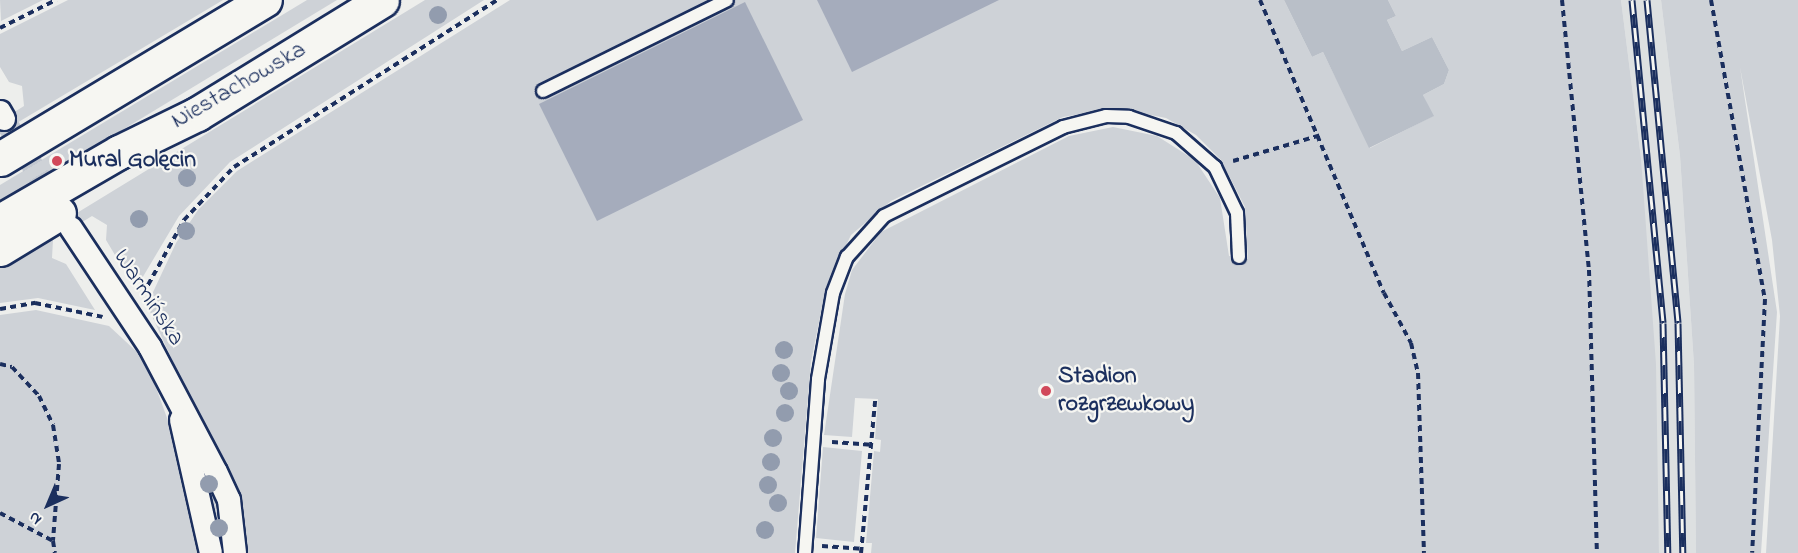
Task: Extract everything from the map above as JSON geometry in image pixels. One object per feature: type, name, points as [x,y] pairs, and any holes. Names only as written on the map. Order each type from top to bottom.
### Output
[{"type":"main road","points":[[0,159],[265,0]]},
{"type":"main road","name":"Niestachowska","points":[[0,221],[119,152],[197,114],[382,0]]},
{"type":"main road","points":[[0,249],[131,170],[197,114]]},
{"type":"street","name":"Warmińska","points":[[71,228],[178,398],[229,500],[235,553]]},
{"type":"street","name":"Warmińska","points":[[178,398],[211,553]]},
{"type":"lane","points":[[543,91],[727,0]]},
{"type":"lane","points":[[806,549],[820,358],[836,285],[858,240],[884,216],[1063,127],[1106,116],[1153,122],[1176,133],[1215,166],[1237,213],[1239,257]]},
{"type":"path","points":[[0,28],[56,0]]},
{"type":"path","points":[[141,296],[184,220],[226,173],[498,0]]},
{"type":"path","points":[[1260,0],[1282,59],[1321,135],[1384,294],[1411,343],[1418,373],[1424,553]]},
{"type":"path","points":[[1562,0],[1589,270],[1597,553]]},
{"type":"path","points":[[1711,0],[1766,299],[1752,553]]},
{"type":"path","points":[[1215,166],[1321,135]]},
{"type":"path","points":[[0,309],[35,303],[101,318]]},
{"type":"path","points":[[0,364],[12,367],[39,396],[53,425],[59,464],[53,541],[55,553]]},
{"type":"path","points":[[806,549],[861,551],[875,401]]},
{"type":"path","points":[[814,440],[871,445]]},
{"type":"path","points":[[0,513],[53,541]]},
{"type":"shaded area","points":[[0,0],[43,0],[1,21]]},
{"type":"shaded area","points":[[68,0],[223,0],[0,133],[0,121],[24,106],[22,86],[9,82],[0,67],[0,34]]},
{"type":"shaded area","points":[[307,0],[337,0],[0,204],[0,185]]},
{"type":"shaded area","points":[[425,0],[484,0],[230,162],[179,216],[141,280],[133,285],[106,240],[107,225],[92,216],[53,240],[52,258],[66,264],[95,310],[38,298],[0,303],[0,260]]},
{"type":"shaded area","points":[[510,0],[1284,0],[1312,57],[1323,52],[1370,148],[1433,116],[1423,95],[1444,84],[1449,70],[1432,37],[1402,51],[1387,20],[1396,16],[1388,0],[1621,0],[1641,158],[1656,364],[1659,553],[871,553],[872,543],[866,543],[874,451],[880,452],[881,440],[875,439],[878,399],[855,398],[852,437],[824,435],[845,294],[852,270],[881,232],[1069,136],[1113,127],[1157,136],[1195,160],[1220,198],[1229,256],[1248,259],[1245,207],[1221,160],[1196,135],[1166,118],[1114,108],[1063,117],[891,201],[851,235],[826,287],[811,362],[795,553],[243,553],[233,493],[147,305],[176,243],[198,210],[237,171]]},
{"type":"shaded area","points":[[1621,0],[1661,0],[1680,156],[1694,365],[1696,553],[1659,553],[1641,158]]},
{"type":"shaded area","points":[[1661,0],[1798,0],[1798,553],[1766,553],[1780,316],[1772,240],[1740,67],[1777,312],[1761,553],[1696,553],[1694,365],[1680,156]]},
{"type":"shaded area","points":[[36,310],[109,326],[137,352],[150,371],[183,462],[201,553],[0,553],[0,315]]},
{"type":"shaded area","points":[[823,447],[862,451],[854,542],[816,538]]},
{"type":"shaded area","points":[[207,468],[217,488],[228,553],[218,553],[200,478]]},
{"type":"water","points":[[817,0],[999,0],[852,72]]},
{"type":"water","points":[[745,2],[803,120],[597,221],[539,104]]},
{"type":"building","points":[[1284,0],[1388,0],[1396,16],[1387,20],[1402,51],[1432,37],[1449,70],[1444,84],[1423,95],[1434,116],[1369,148],[1323,52],[1312,57]]},
{"type":"tunnel","points":[[4,119],[56,204]]},
{"type":"railway","points":[[1632,0],[1663,323],[1668,553]]},
{"type":"railway","points":[[1647,0],[1678,323],[1683,553]]},
{"type":"place","name":"Mural Golęcin","points":[[57,161]]},
{"type":"place","name":"Stadion rozgrzewkowy","points":[[1046,391]]}]
